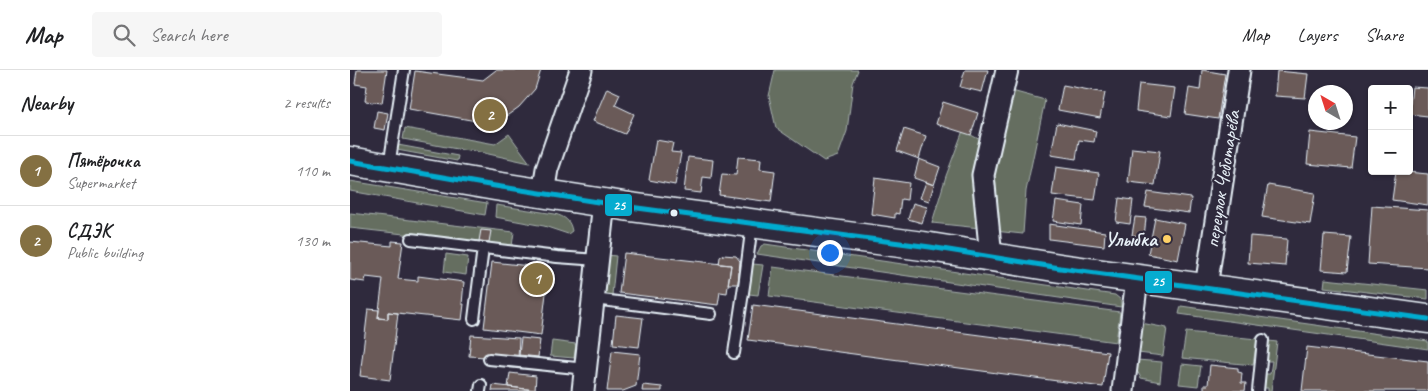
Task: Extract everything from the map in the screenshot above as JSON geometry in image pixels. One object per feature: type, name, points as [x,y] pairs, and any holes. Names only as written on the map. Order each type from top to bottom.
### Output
[{"type":"main road","points":[[350,161],[630,207],[752,222],[1137,279],[1428,319]]},
{"type":"street","points":[[543,193],[547,169],[581,70]]},
{"type":"street","points":[[991,257],[983,175],[1007,70]]},
{"type":"street","name":"переулок Чеботарёва","points":[[1206,287],[1239,70]]},
{"type":"street","points":[[583,391],[604,202]]},
{"type":"street","points":[[1123,391],[1137,279]]},
{"type":"lane","points":[[389,167],[404,70]]},
{"type":"lane","points":[[734,353],[746,279],[752,222]]},
{"type":"lane","points":[[411,239],[557,257],[598,260]]},
{"type":"lane","points":[[474,319],[483,248]]},
{"type":"lane","points":[[594,299],[710,314]]},
{"type":"lane","points":[[1258,391],[1263,340]]},
{"type":"lane","points":[[489,359],[586,369]]},
{"type":"green space","points":[[775,70],[858,70],[853,83],[847,131],[838,156],[824,161],[776,128],[769,96]]},
{"type":"green space","points":[[1012,91],[1045,100],[1026,191],[1023,234],[994,231],[990,174]]},
{"type":"green space","points":[[405,128],[495,144],[509,134],[530,163],[470,150],[403,139]]},
{"type":"green space","points":[[964,128],[971,135],[984,142],[980,228],[932,223],[946,176]]},
{"type":"green space","points":[[398,145],[458,156],[457,161],[397,150]]},
{"type":"green space","points":[[350,181],[487,203],[485,215],[350,191]]},
{"type":"green space","points":[[496,205],[559,215],[568,222],[572,231],[568,234],[544,226],[495,217]]},
{"type":"green space","points":[[350,213],[514,232],[512,246],[350,228]]},
{"type":"green space","points":[[765,244],[1115,295],[1121,300],[1121,307],[757,254],[761,246]]},
{"type":"green space","points":[[446,254],[468,257],[466,275],[444,272]]},
{"type":"green space","points":[[607,255],[616,256],[612,295],[602,294]]},
{"type":"green space","points":[[753,264],[763,265],[758,295],[749,294]]},
{"type":"green space","points":[[773,267],[1120,312],[1116,342],[769,296]]},
{"type":"green space","points":[[1325,279],[1428,290],[1428,299],[1324,287]]},
{"type":"green space","points":[[1181,306],[1428,341],[1428,349],[1179,314]]},
{"type":"green space","points":[[1141,323],[1167,328],[1163,356],[1138,353]]},
{"type":"green space","points":[[1186,332],[1257,339],[1253,365],[1182,358]]},
{"type":"green space","points":[[552,341],[576,344],[574,358],[550,356]]},
{"type":"green space","points":[[1269,341],[1277,342],[1271,391],[1268,391],[1268,388],[1263,388],[1265,374],[1270,374],[1272,361],[1266,361]]},
{"type":"green space","points":[[1137,360],[1162,362],[1160,382],[1141,378],[1136,369]]},
{"type":"green space","points":[[1182,364],[1201,366],[1198,386],[1179,384]]},
{"type":"building","points":[[357,70],[387,70],[382,103],[365,101],[367,86],[355,84]]},
{"type":"building","points":[[496,70],[541,70],[535,89],[519,107],[508,115],[482,122],[409,109],[415,71],[483,80]]},
{"type":"building","points":[[965,70],[988,70],[982,92],[960,87]]},
{"type":"building","points":[[1202,70],[1225,74],[1218,119],[1185,114],[1189,88],[1200,90]]},
{"type":"building","points":[[1277,71],[1308,74],[1305,98],[1275,96]]},
{"type":"building","points":[[1139,84],[1175,88],[1171,116],[1136,111]]},
{"type":"building","points":[[1063,85],[1105,93],[1100,118],[1058,110]]},
{"type":"building","points":[[1413,87],[1428,88],[1428,116],[1413,114]]},
{"type":"building","points":[[607,88],[620,94],[615,105],[634,114],[625,134],[593,121]]},
{"type":"building","points":[[943,102],[978,113],[971,135],[936,124]]},
{"type":"building","points":[[377,111],[388,113],[385,130],[374,128]]},
{"type":"building","points":[[1057,123],[1096,131],[1094,142],[1079,140],[1076,159],[1051,155]]},
{"type":"building","points":[[904,129],[926,136],[919,159],[897,151]]},
{"type":"building","points":[[1310,132],[1355,137],[1351,168],[1307,164]]},
{"type":"building","points":[[656,140],[673,143],[671,152],[681,153],[675,185],[649,180]]},
{"type":"building","points":[[1132,148],[1160,151],[1155,185],[1128,182]]},
{"type":"building","points":[[688,157],[713,160],[711,178],[703,177],[701,193],[684,191]]},
{"type":"building","points":[[738,157],[761,159],[760,169],[775,171],[771,202],[719,195],[722,174],[736,175]]},
{"type":"building","points":[[919,159],[940,167],[934,185],[914,178]]},
{"type":"building","points":[[1056,167],[1099,173],[1095,200],[1052,195]]},
{"type":"building","points":[[1413,173],[1428,174],[1428,205],[1392,200],[1395,175],[1413,175]]},
{"type":"building","points":[[875,178],[909,183],[907,200],[901,199],[899,214],[895,213],[895,218],[871,214]]},
{"type":"building","points":[[926,182],[934,185],[929,201],[920,198]]},
{"type":"building","points":[[1268,185],[1315,193],[1310,224],[1262,217]]},
{"type":"building","points":[[1148,192],[1191,198],[1189,213],[1145,207]]},
{"type":"building","points":[[1119,198],[1133,200],[1130,224],[1116,222]]},
{"type":"building","points":[[1056,201],[1083,205],[1081,225],[1053,221]]},
{"type":"building","points":[[913,203],[927,207],[922,223],[908,219]]},
{"type":"building","points":[[1372,206],[1428,210],[1428,268],[1368,264]]},
{"type":"building","points":[[1135,217],[1146,218],[1144,237],[1132,235]]},
{"type":"building","name":"Улыбка","points":[[1155,218],[1185,224],[1178,260],[1148,254]]},
{"type":"building","points":[[1049,224],[1105,232],[1104,246],[1049,239]]},
{"type":"building","points":[[481,230],[491,231],[489,242],[479,241]]},
{"type":"building","points":[[1324,235],[1351,237],[1347,272],[1321,270]]},
{"type":"building","points":[[1250,236],[1287,239],[1285,266],[1248,263]]},
{"type":"building","points":[[392,241],[403,242],[398,279],[418,281],[418,276],[464,282],[462,320],[388,312],[388,319],[378,318],[383,279],[366,277],[365,282],[350,280],[350,242],[392,246]]},
{"type":"building","points":[[624,253],[731,265],[727,293],[720,292],[718,305],[619,293]]},
{"type":"building","points":[[723,255],[736,256],[740,261],[738,284],[728,284],[731,265],[719,264],[720,257]]},
{"type":"building","points":[[492,262],[549,268],[541,335],[484,328]]},
{"type":"building","points":[[753,305],[1108,352],[1103,387],[748,340]]},
{"type":"building","points":[[368,309],[379,310],[378,318],[388,319],[388,312],[398,313],[390,380],[360,376]]},
{"type":"building","points":[[616,315],[643,318],[639,347],[613,344]]},
{"type":"building","points":[[471,335],[519,338],[518,359],[469,356]]},
{"type":"building","points":[[521,338],[540,340],[538,357],[519,355]]},
{"type":"building","points":[[1307,347],[1428,361],[1428,391],[1302,391]]},
{"type":"building","points":[[612,351],[640,354],[636,386],[623,391],[607,391]]},
{"type":"building","points":[[1210,365],[1238,368],[1238,372],[1242,373],[1241,383],[1246,383],[1245,391],[1204,391],[1204,385],[1208,385]]},
{"type":"building","points":[[510,373],[536,376],[535,390],[508,387]]},
{"type":"building","points":[[493,385],[535,390],[535,391],[492,391]]},
{"type":"building","points":[[643,385],[662,387],[662,391],[642,391]]},
{"type":"transit line","name":"25","points":[[350,161],[630,207],[930,247],[1060,268],[1428,319]]},
{"type":"place","name":"СДЭК","points":[[490,115]]},
{"type":"place","name":"Улыбка","points":[[1167,239]]},
{"type":"place","name":"Пятёрочка","points":[[537,279]]}]
